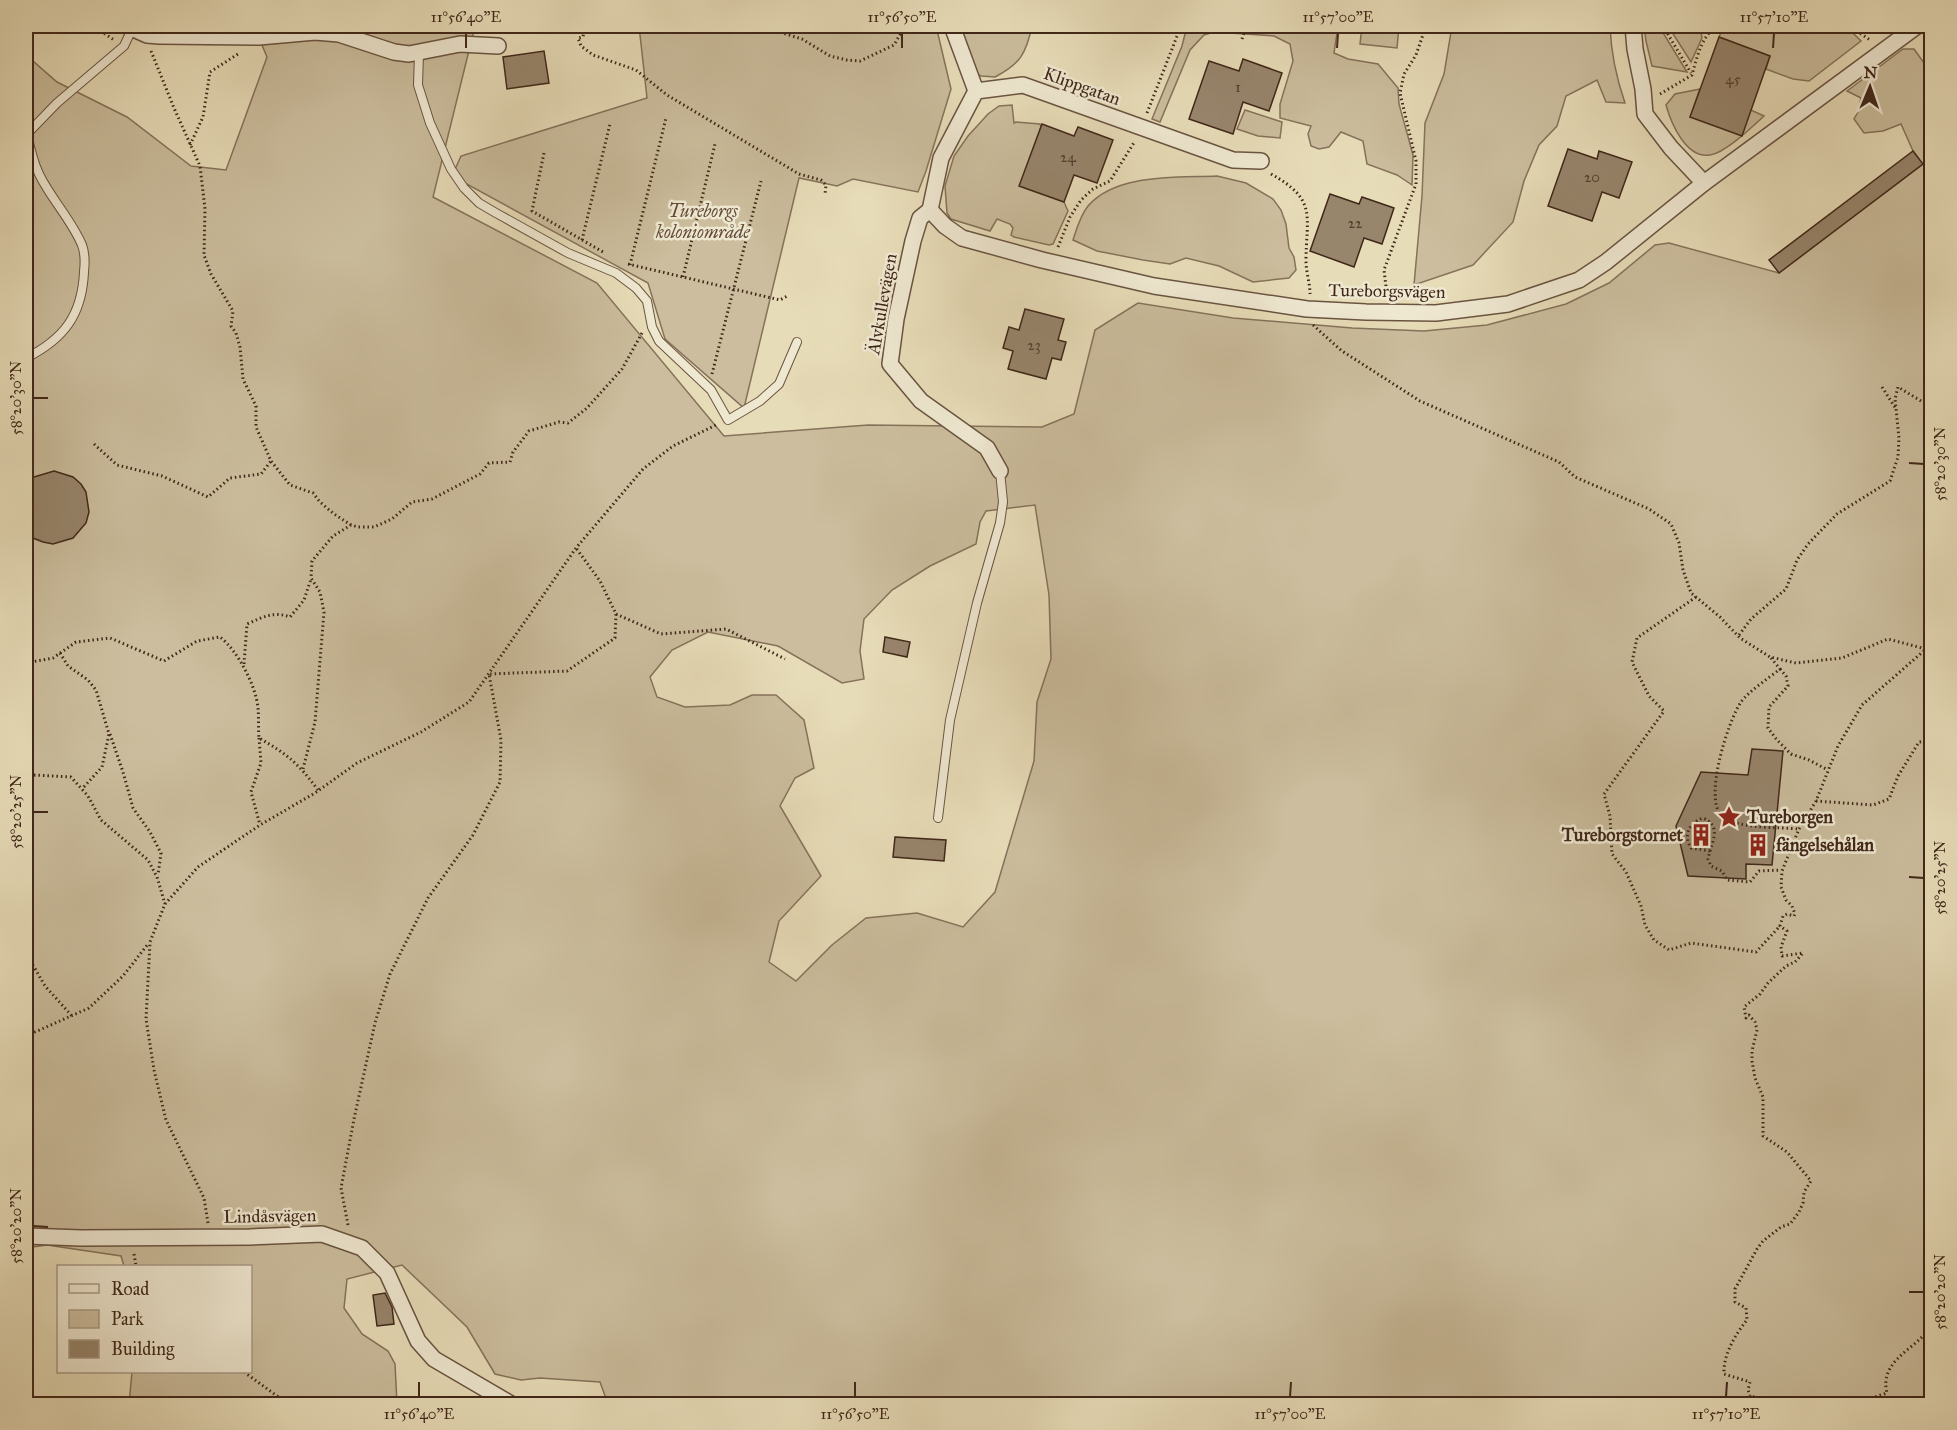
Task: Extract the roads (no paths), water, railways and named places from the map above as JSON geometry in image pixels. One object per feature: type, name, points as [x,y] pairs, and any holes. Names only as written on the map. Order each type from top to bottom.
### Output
[{"type":"street","points":[[930,210],[940,158],[976,91],[952,26]]},
{"type":"street","points":[[1633,26],[1645,114],[1671,148],[1704,183]]},
{"type":"street","name":"Tureborgsvägen","points":[[930,210],[945,226],[962,238],[1042,260],[1154,286],[1307,309],[1404,314],[1436,313],[1508,304],[1579,280],[1606,262],[1704,183],[1917,26]]},
{"type":"street","points":[[130,27],[153,35],[259,38],[315,32],[339,34],[394,52],[419,54],[460,44],[498,46]]},
{"type":"street","name":"Klippgatan","points":[[976,91],[1023,85],[1233,160],[1263,166]]},
{"type":"street","name":"Älvkullevägen","points":[[930,210],[920,218],[913,241],[896,319],[890,364],[921,401],[987,448],[1000,471]]},
{"type":"street","name":"Lindåsvägen","points":[[26,1236],[250,1237],[322,1234],[362,1248],[387,1273],[418,1341],[434,1359],[512,1404]]},
{"type":"lane","points":[[26,358],[46,348],[75,315],[82,293],[85,262],[83,246],[40,176],[32,157],[27,134],[57,103],[124,46],[130,27]]},
{"type":"lane","points":[[419,54],[418,85],[430,123],[451,169],[464,188],[479,203],[496,213],[568,253],[616,273],[636,288],[647,301],[652,327],[659,340],[711,390],[728,420],[760,401],[779,384],[797,342]]},
{"type":"lane","points":[[938,818],[950,720],[977,603],[1000,523],[1003,502],[1000,471]]},
{"type":"place","name":"Tureborgen","points":[[1729,817]]},
{"type":"place","name":"Tureborgstornet","points":[[1701,835]]},
{"type":"place","name":"fängelsehålan","points":[[1758,845]]},
{"type":"park label","name":"Tureborgs koloniområde","points":[[703,221]]}]
